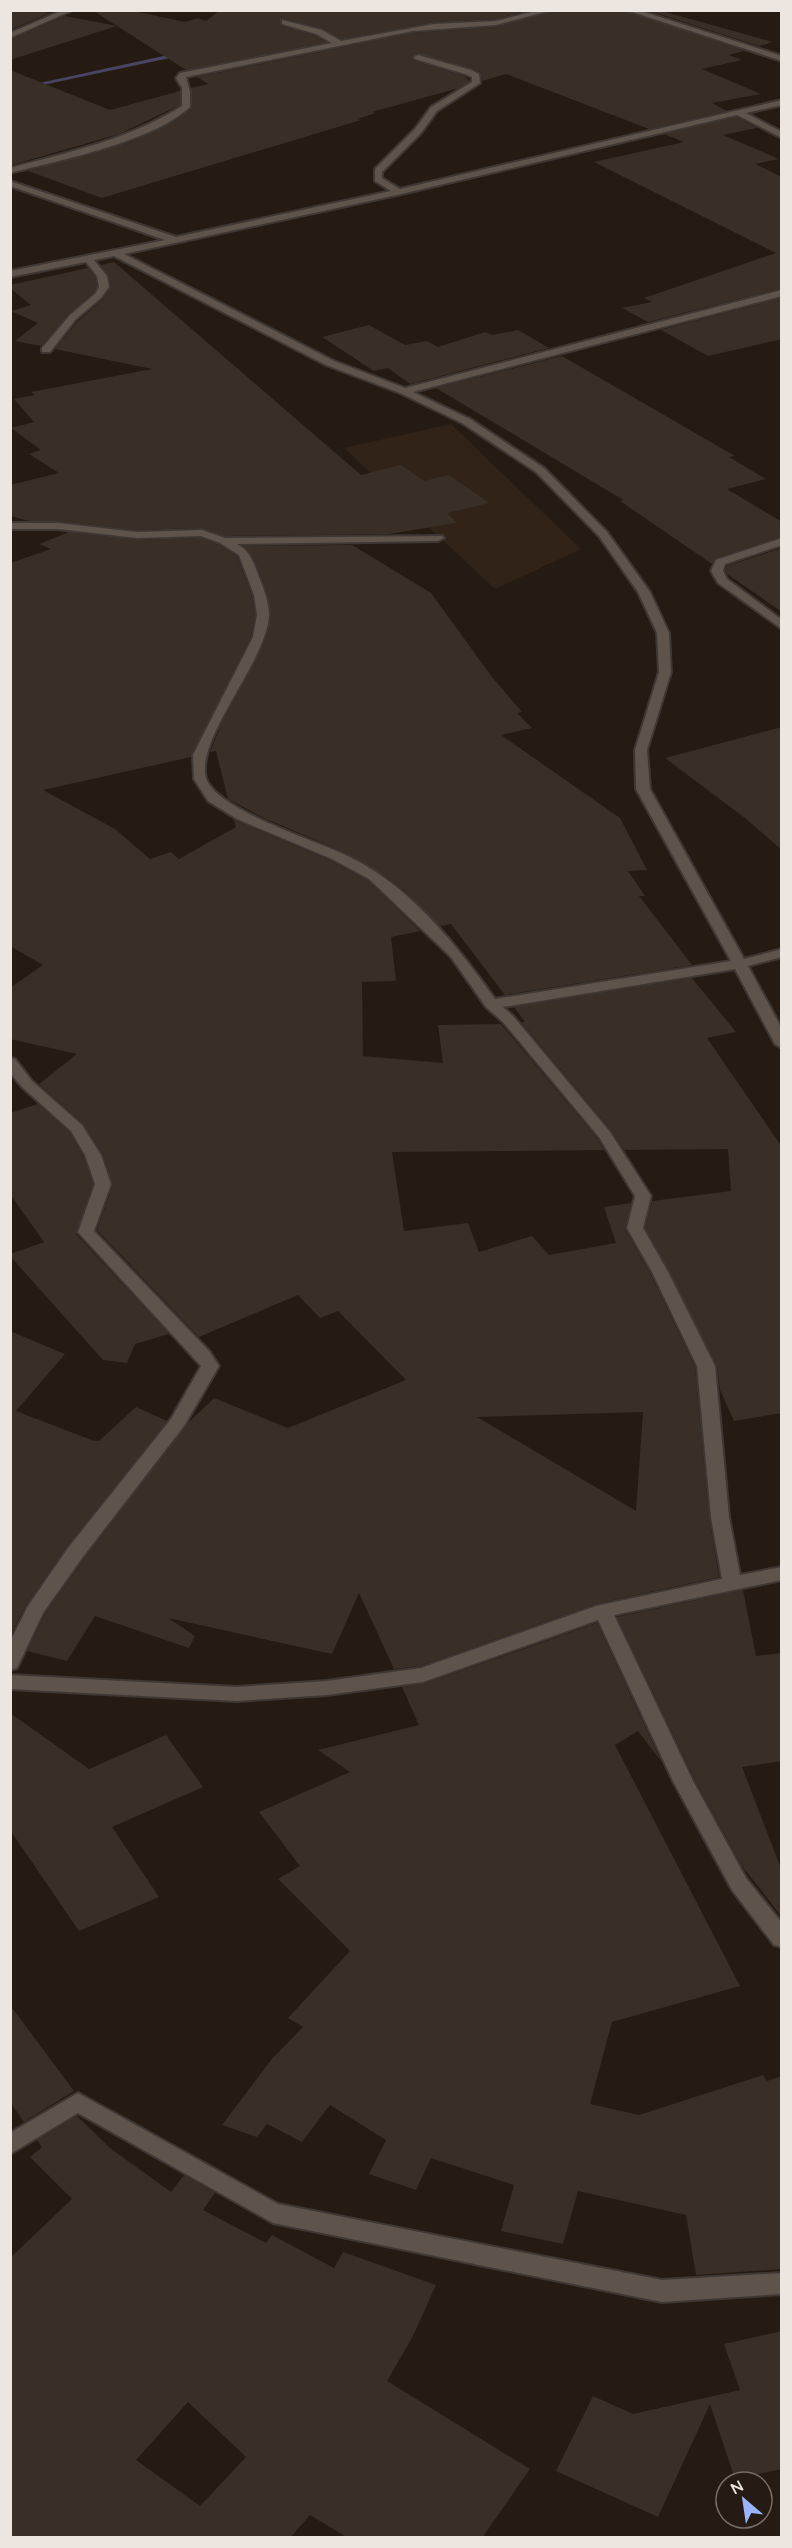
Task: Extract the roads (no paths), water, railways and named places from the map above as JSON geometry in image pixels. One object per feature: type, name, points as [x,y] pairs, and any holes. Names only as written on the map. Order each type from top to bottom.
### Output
[{"type":"street","points":[[10,36],[70,10]]},
{"type":"street","points":[[10,171],[87,149],[170,118],[186,107],[188,95],[184,82],[180,78],[183,75],[434,26],[495,23],[550,10]]},
{"type":"street","points":[[629,10],[782,59]]},
{"type":"street","points":[[285,22],[319,32],[340,44]]},
{"type":"street","points":[[398,190],[378,179],[378,171],[418,131],[434,109],[476,83],[476,76],[468,72],[418,57]]},
{"type":"street","points":[[10,274],[175,240],[782,102]]},
{"type":"street","points":[[737,112],[782,136]]},
{"type":"street","points":[[10,183],[175,240]]},
{"type":"street","points":[[116,253],[330,363],[404,391],[466,421],[540,470],[603,534],[644,592],[663,633],[665,672],[641,750],[644,789],[782,1044]]},
{"type":"street","points":[[46,350],[73,317],[98,296],[104,287],[102,276],[88,258]]},
{"type":"street","points":[[404,391],[782,293]]},
{"type":"street","points":[[10,526],[25,528],[58,526],[137,535],[202,533],[224,541],[244,553],[260,595],[263,615],[259,637],[199,755],[200,778],[213,798],[242,816],[337,856],[374,876],[407,905],[456,954],[491,1004],[508,1019],[605,1135],[643,1196],[635,1228],[660,1272],[706,1366],[720,1517],[732,1583]]},
{"type":"street","points":[[224,541],[438,538]]},
{"type":"street","points":[[782,541],[720,562],[717,571],[722,581],[782,626]]},
{"type":"street","points":[[491,1004],[740,964],[782,953]]},
{"type":"street","points":[[10,1062],[27,1084],[77,1128],[93,1155],[102,1185],[86,1232],[204,1356],[210,1366],[178,1422],[75,1553],[35,1611],[10,1663]]},
{"type":"street","points":[[10,1682],[237,1694],[327,1688],[423,1675],[603,1611],[782,1573]]},
{"type":"street","points":[[603,1611],[683,1782],[739,1884],[782,1939]]},
{"type":"street","points":[[10,2145],[78,2102],[273,2213],[662,2291],[782,2283]]},
{"type":"waterway","points":[[24,87],[182,54]]}]
